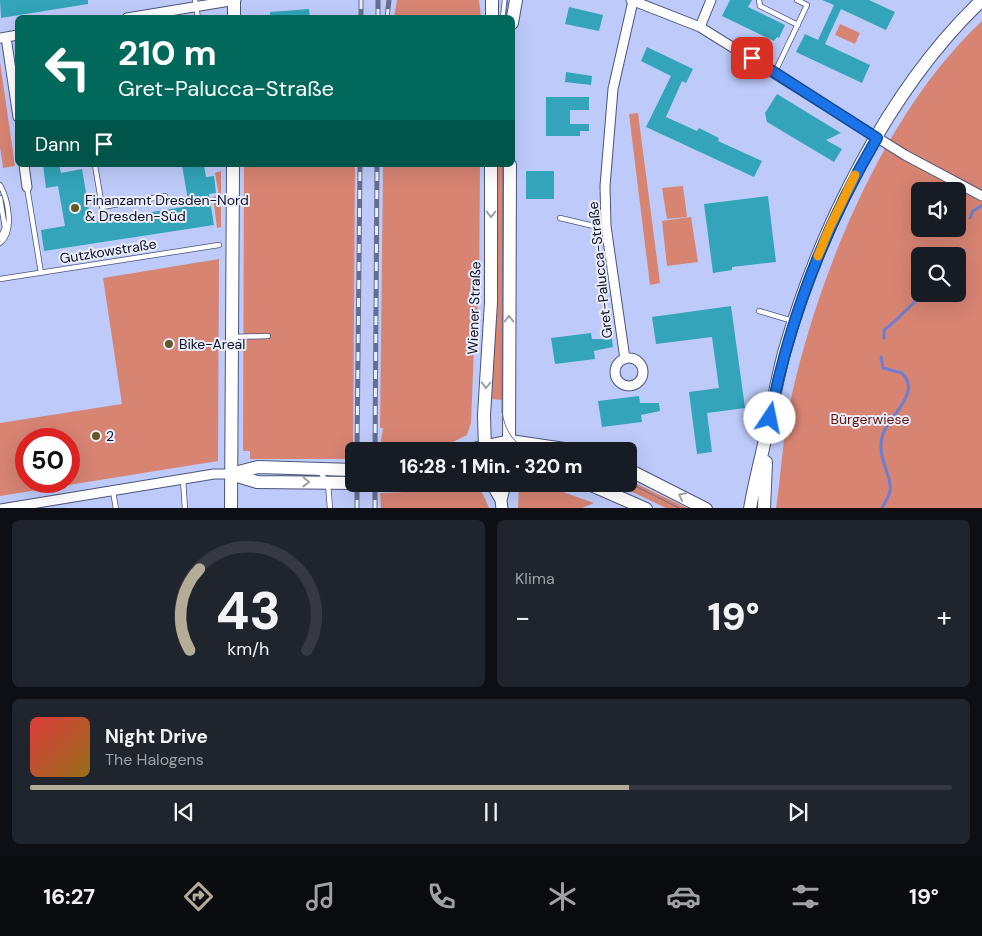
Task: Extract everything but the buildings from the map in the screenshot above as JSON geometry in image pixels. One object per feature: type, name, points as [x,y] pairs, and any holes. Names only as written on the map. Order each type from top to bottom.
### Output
[{"type":"main road","points":[[234,15],[235,0]]},
{"type":"main road","points":[[492,0],[492,15]]},
{"type":"main road","points":[[513,15],[516,0]]},
{"type":"main road","points":[[750,508],[776,384],[795,322],[829,229],[852,180],[916,76],[940,45],[982,0]]},
{"type":"main road","points":[[231,508],[233,167]]},
{"type":"main road","name":"Wiener Straße","points":[[485,442],[486,359],[491,302],[492,167]]},
{"type":"main road","points":[[509,442],[510,167]]},
{"type":"main road","points":[[764,508],[766,435]]},
{"type":"main road","points":[[231,474],[258,468],[345,470]]},
{"type":"main road","points":[[231,474],[258,482],[345,482]]},
{"type":"main road","points":[[637,474],[706,508]]},
{"type":"main road","points":[[608,492],[646,508]]},
{"type":"street","points":[[140,15],[195,3],[235,0]]},
{"type":"street","name":"Gret-Palucca-Straße","points":[[625,359],[606,226],[605,186],[613,89],[632,0],[650,3],[700,27],[775,72],[877,138],[953,182],[982,196]]},
{"type":"street","points":[[700,27],[711,0]]},
{"type":"street","points":[[3,38],[15,102]]},
{"type":"street","points":[[24,167],[27,187]]},
{"type":"street","points":[[1,508],[183,479],[231,474]]},
{"type":"street","points":[[496,492],[502,504]]},
{"type":"lane","points":[[503,15],[505,0]]},
{"type":"lane","points":[[759,0],[760,6],[798,26]]},
{"type":"lane","points":[[775,72],[807,4],[797,0]]},
{"type":"lane","points":[[95,167],[102,207],[165,196]]},
{"type":"lane","points":[[0,185],[3,192],[9,228],[6,237],[0,243]]},
{"type":"lane","points":[[27,187],[41,273]]},
{"type":"lane","points":[[0,198],[5,228],[0,238]]},
{"type":"lane","points":[[560,218],[598,227],[606,226]]},
{"type":"lane","name":"Gutzkowstraße","points":[[0,279],[220,245]]},
{"type":"lane","points":[[759,312],[795,322]]},
{"type":"lane","points":[[232,337],[268,336]]},
{"type":"lane","points":[[318,470],[328,482],[330,508]]},
{"type":"lane","points":[[183,479],[185,508]]},
{"type":"lane","points":[[113,490],[116,508]]},
{"type":"green space","points":[[397,0],[479,0],[481,15],[394,15]]},
{"type":"green space","name":"Bürgerwiese","points":[[982,21],[982,508],[776,508],[790,403],[802,353],[837,249],[860,198],[886,148],[915,101],[947,58]]},
{"type":"green space","points":[[840,24],[860,33],[855,44],[835,35]]},
{"type":"green space","points":[[0,62],[15,166],[3,168],[0,147]]},
{"type":"green space","points":[[638,113],[660,283],[650,285],[629,114]]},
{"type":"green space","points":[[244,167],[355,167],[353,442],[345,442],[345,459],[250,459],[250,451],[243,451]]},
{"type":"green space","points":[[383,167],[480,167],[479,300],[475,324],[471,423],[467,435],[453,442],[381,442],[383,428],[380,428]]},
{"type":"green space","points":[[496,167],[505,167],[503,400],[492,399],[495,332]]},
{"type":"green space","points":[[221,171],[221,227],[217,228],[213,197],[219,195],[215,173]]},
{"type":"green space","points":[[683,186],[687,217],[667,219],[662,188]]},
{"type":"green space","points":[[691,217],[698,262],[667,266],[662,221]]},
{"type":"green space","name":"Bike-Areal","points":[[219,259],[218,461],[80,483],[80,428],[15,428],[15,493],[19,493],[0,496],[0,423],[122,404],[103,278]]},
{"type":"green space","points":[[637,484],[687,508],[666,508],[633,492],[637,492]]},
{"type":"green space","points":[[482,492],[489,508],[381,508],[380,493]]},
{"type":"green space","points":[[519,492],[563,492],[594,503],[582,508],[518,508]]},
{"type":"waterway","points":[[970,218],[973,211],[981,206]]},
{"type":"waterway","points":[[884,338],[884,330],[915,302]]},
{"type":"waterway","points":[[881,357],[883,368],[902,373],[907,381],[908,388],[902,404],[886,427],[881,442],[882,458],[890,485],[889,493],[882,508]]},
{"type":"tram line","points":[[505,15],[507,0]]},
{"type":"tram line","points":[[503,167],[502,412],[505,425],[517,442]]},
{"type":"tram line","points":[[637,487],[679,508]]},
{"type":"railway","points":[[361,0],[361,15]]},
{"type":"railway","points":[[378,0],[378,15]]},
{"type":"railway","points":[[387,15],[389,0]]},
{"type":"railway","points":[[357,442],[360,167]]},
{"type":"railway","points":[[375,442],[377,167]]},
{"type":"railway","points":[[357,492],[357,508]]},
{"type":"railway","points":[[375,492],[375,508]]},
{"type":"slow traffic","points":[[818,256],[855,175]]},
{"type":"place","name":"Finanzamt Dresden-Nord & Dresden-Süd","points":[[75,208]]},
{"type":"place","name":"Bike-Areal","points":[[169,344]]},
{"type":"place","name":"2","points":[[96,436]]},
{"type":"route","points":[[752,58],[877,138],[852,180],[822,245],[785,352],[776,384],[770,418]]}]
